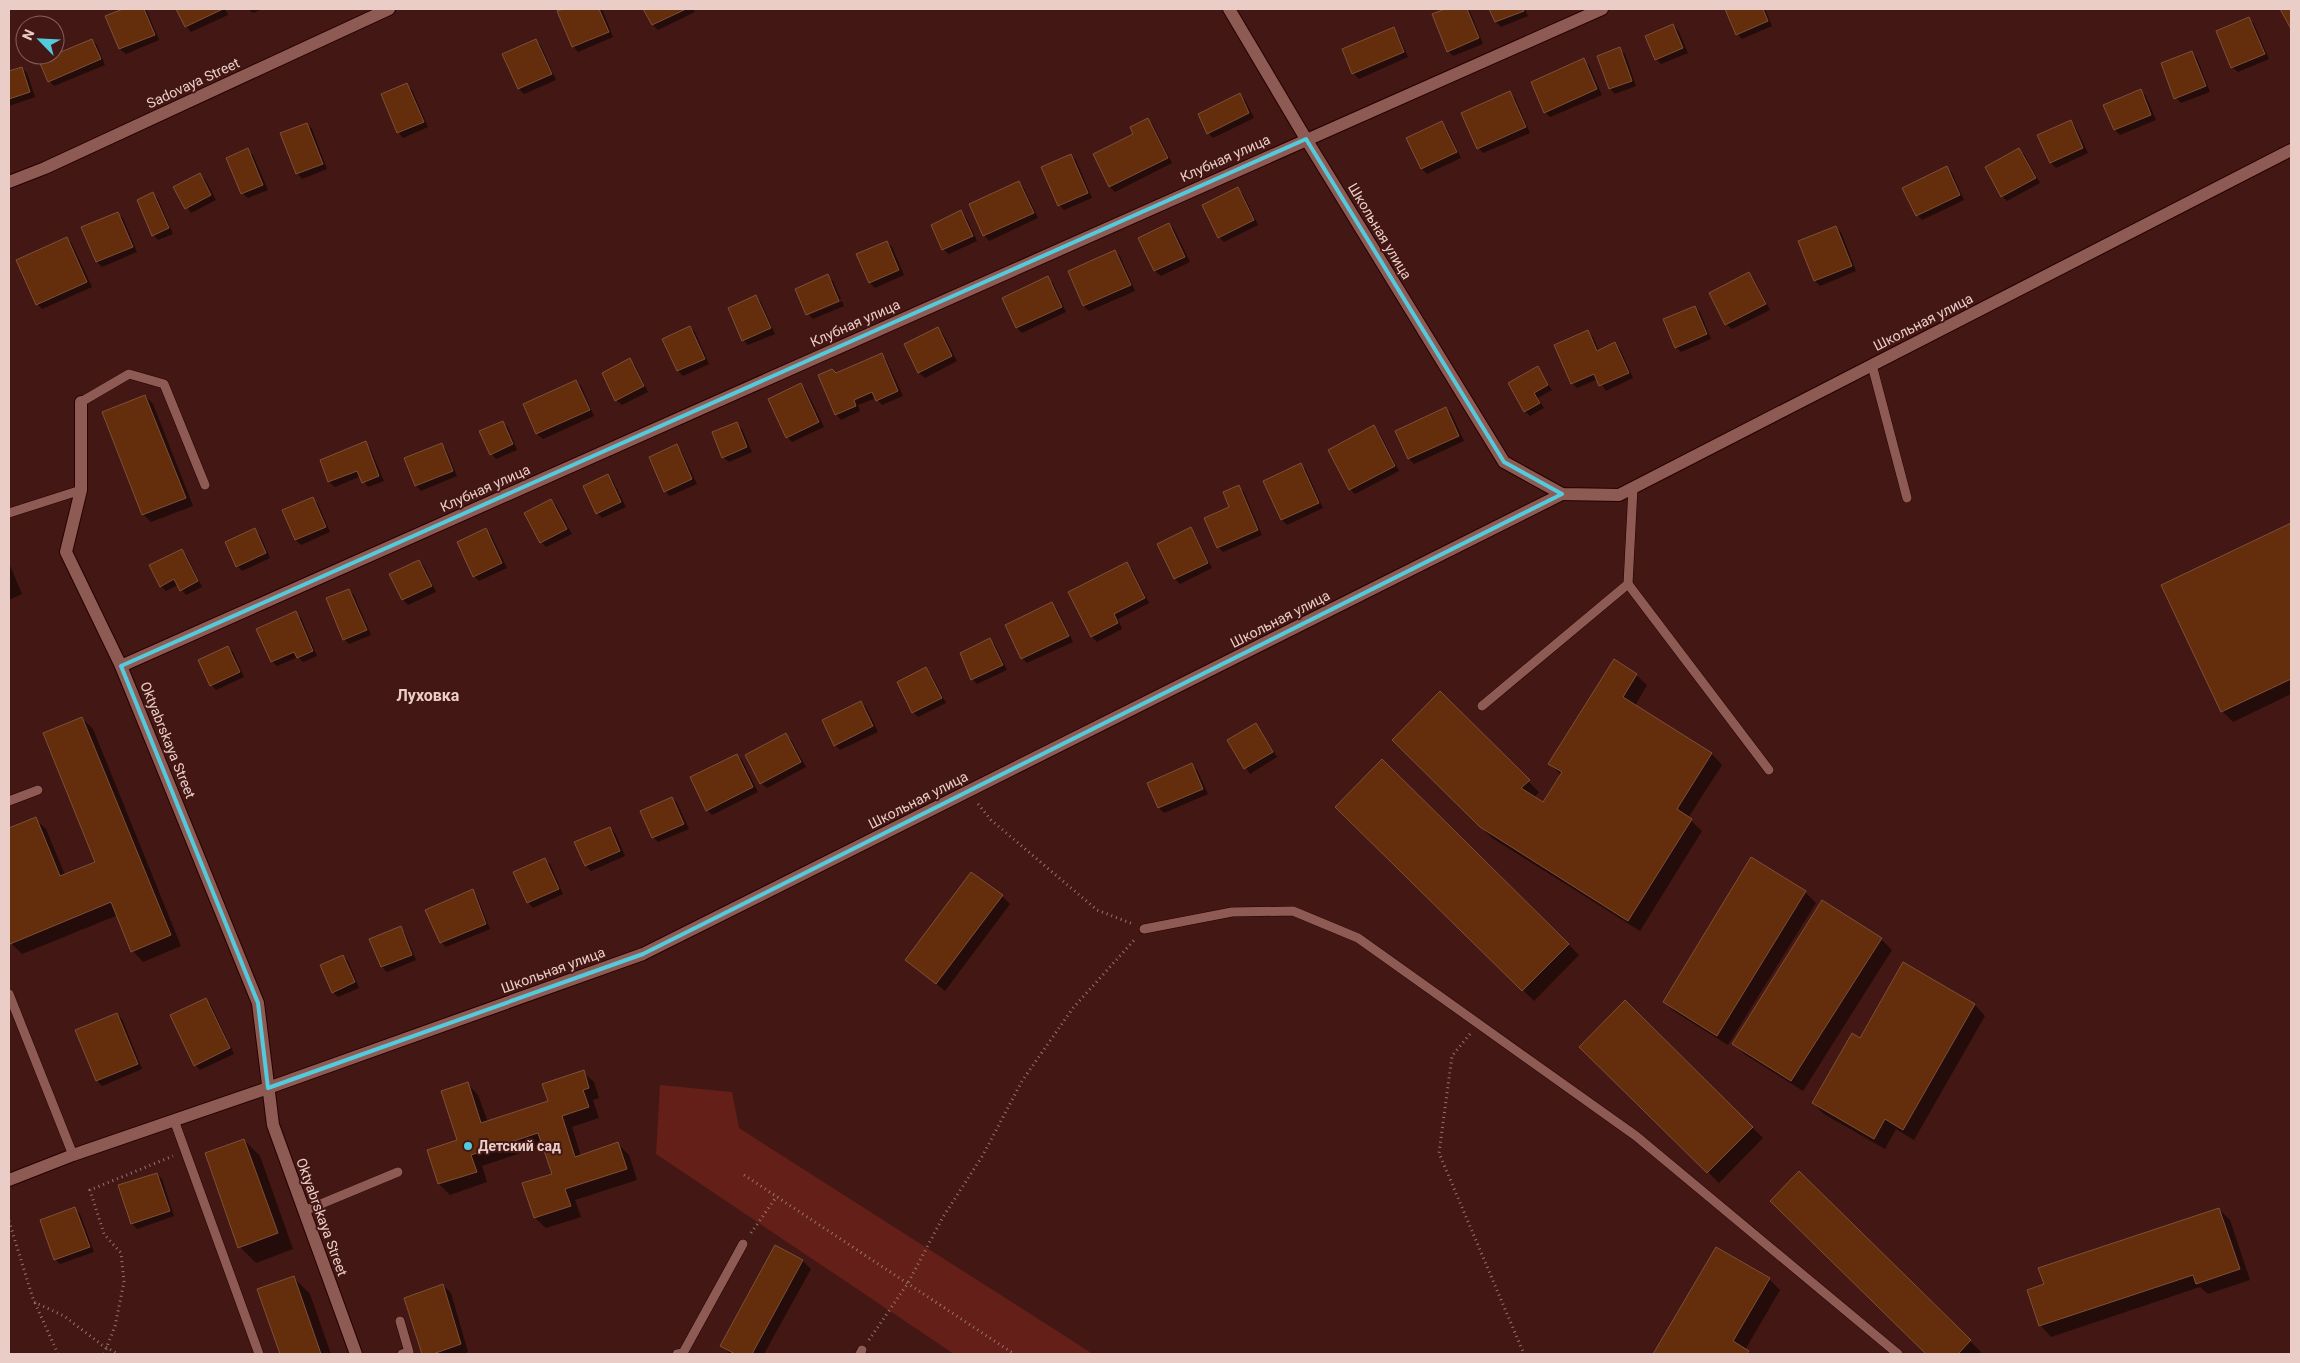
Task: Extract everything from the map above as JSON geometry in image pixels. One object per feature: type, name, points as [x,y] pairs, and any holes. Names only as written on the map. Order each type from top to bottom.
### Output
[{"type":"street","name":"Sadovaya Street","points":[[9,182],[45,168],[389,9]]},
{"type":"street","name":"Школьная улица","points":[[1229,9],[1306,139],[1504,462],[1562,494]]},
{"type":"street","name":"Клубная улица","points":[[121,666],[1602,9]]},
{"type":"street","name":"Школьная улица","points":[[268,1088],[642,954],[1562,494],[1619,495],[1634,488],[2291,150]]},
{"type":"street","name":"Oktyabrskaya Street","points":[[81,402],[81,490],[66,552],[121,666],[258,1003],[273,1125],[356,1354]]},
{"type":"street","points":[[9,1180],[73,1155],[268,1088]]},
{"type":"lane","points":[[1872,365],[1907,498]]},
{"type":"lane","points":[[81,402],[129,374],[164,384],[204,485]]},
{"type":"lane","points":[[1634,488],[1628,584],[1769,770]]},
{"type":"lane","points":[[9,513],[81,490]]},
{"type":"lane","points":[[1482,706],[1628,584]]},
{"type":"lane","points":[[9,801],[38,790]]},
{"type":"lane","points":[[1144,928],[1232,912],[1294,911],[1358,938],[1636,1136],[1898,1354]]},
{"type":"lane","points":[[9,994],[73,1155]]},
{"type":"lane","points":[[174,1120],[259,1354]]},
{"type":"lane","points":[[304,1211],[398,1172]]},
{"type":"lane","points":[[677,1354],[683,1352],[744,1244]]},
{"type":"lane","points":[[400,1321],[409,1352],[402,1354]]},
{"type":"path","points":[[861,1352],[908,1283],[943,1216],[983,1155],[1022,1081],[1073,1008],[1144,928],[1097,910],[992,820],[968,791]]},
{"type":"path","points":[[1479,1024],[1452,1056],[1439,1153],[1524,1354]]},
{"type":"path","points":[[104,1354],[115,1326],[124,1282],[121,1253],[104,1234],[90,1190],[117,1178],[155,1165],[185,1150]]},
{"type":"path","points":[[744,1175],[1014,1354]]},
{"type":"path","points":[[744,1244],[776,1196]]},
{"type":"path","points":[[9,1221],[34,1302],[58,1354]]},
{"type":"path","points":[[34,1302],[64,1316],[118,1354]]},
{"type":"highlighted area","points":[[1306,139],[1504,462],[1562,494],[643,954],[268,1088],[258,1003],[121,666]]},
{"type":"shaded area","points":[[660,1085],[732,1092],[739,1128],[1093,1354],[954,1354],[656,1154]]},
{"type":"building","points":[[123,9],[144,9],[155,35],[119,49],[105,16]]},
{"type":"building","points":[[176,9],[223,9],[185,27]]},
{"type":"building","points":[[564,9],[599,9],[609,32],[572,47],[557,11]]},
{"type":"building","points":[[643,9],[686,9],[652,25]]},
{"type":"building","points":[[1445,9],[1467,9],[1479,38],[1447,52],[1432,14]]},
{"type":"building","points":[[1489,9],[1523,9],[1524,11],[1495,22]]},
{"type":"building","points":[[1725,9],[1763,9],[1768,21],[1736,35]]},
{"type":"building","points":[[2280,9],[2291,9],[2291,29]]},
{"type":"building","points":[[2249,17],[2265,54],[2231,68],[2216,31]]},
{"type":"building","points":[[1673,24],[1683,48],[1655,60],[1645,36]]},
{"type":"building","points":[[1394,27],[1404,52],[1352,74],[1342,49]]},
{"type":"building","points":[[92,39],[101,59],[48,82],[41,65],[65,65],[65,50]]},
{"type":"building","points":[[536,39],[552,74],[518,89],[502,54]]},
{"type":"building","points":[[1620,47],[1632,81],[1609,89],[1597,56]]},
{"type":"building","points":[[2192,51],[2206,86],[2174,99],[2161,63]]},
{"type":"building","points":[[1584,58],[1597,89],[1544,113],[1531,82]]},
{"type":"building","points":[[22,67],[30,92],[9,99],[9,71]]},
{"type":"building","points":[[407,83],[424,122],[397,133],[381,94]]},
{"type":"building","points":[[2141,89],[2151,115],[2114,130],[2103,105]]},
{"type":"building","points":[[1510,91],[1526,127],[1477,149],[1461,113]]},
{"type":"building","points":[[1240,93],[1249,113],[1207,134],[1198,114]]},
{"type":"building","points":[[1148,118],[1168,158],[1109,187],[1093,154],[1133,134],[1130,127]]},
{"type":"building","points":[[2071,120],[2083,148],[2050,163],[2037,135]]},
{"type":"building","points":[[1442,121],[1457,152],[1421,169],[1406,138]]},
{"type":"building","points":[[307,123],[323,164],[296,174],[280,133]]},
{"type":"building","points":[[248,148],[263,185],[241,194],[226,158]]},
{"type":"building","points":[[2019,148],[2036,178],[2001,197],[1985,167]]},
{"type":"building","points":[[1071,154],[1088,193],[1058,206],[1041,167]]},
{"type":"building","points":[[1947,166],[1960,195],[1916,216],[1902,188]]},
{"type":"building","points":[[200,173],[211,195],[185,209],[173,187]]},
{"type":"building","points":[[1019,181],[1034,213],[983,236],[969,204]]},
{"type":"building","points":[[1238,187],[1254,220],[1218,238],[1202,205]]},
{"type":"building","points":[[153,192],[169,228],[152,236],[137,200]]},
{"type":"building","points":[[961,210],[973,236],[942,250],[931,225]]},
{"type":"building","points":[[118,212],[133,247],[96,262],[81,227]]},
{"type":"building","points":[[1169,223],[1185,257],[1154,271],[1138,238]]},
{"type":"building","points":[[1836,226],[1852,266],[1814,281],[1798,241]]},
{"type":"building","points":[[67,237],[87,282],[36,305],[16,260]]},
{"type":"building","points":[[887,241],[899,270],[869,283],[856,254]]},
{"type":"building","points":[[1115,250],[1131,285],[1083,306],[1068,271]]},
{"type":"building","points":[[1749,272],[1766,304],[1725,325],[1709,293]]},
{"type":"building","points":[[828,274],[839,301],[806,315],[795,289]]},
{"type":"building","points":[[1048,276],[1062,307],[1016,328],[1002,298]]},
{"type":"building","points":[[756,295],[771,328],[742,341],[728,308]]},
{"type":"building","points":[[1695,306],[1707,334],[1675,348],[1663,319]]},
{"type":"building","points":[[690,326],[705,359],[677,371],[662,339]]},
{"type":"building","points":[[938,327],[952,356],[918,373],[904,344]]},
{"type":"building","points":[[1588,330],[1597,351],[1615,342],[1629,373],[1599,386],[1594,374],[1571,384],[1554,345]]},
{"type":"building","points":[[882,353],[898,391],[876,401],[872,392],[854,400],[856,406],[835,415],[818,375],[832,369],[836,373]]},
{"type":"building","points":[[630,358],[644,386],[615,401],[602,373]]},
{"type":"building","points":[[1538,366],[1548,385],[1534,393],[1540,403],[1524,412],[1508,383]]},
{"type":"building","points":[[576,380],[590,410],[536,434],[523,404]]},
{"type":"building","points":[[801,383],[819,422],[786,438],[768,399]]},
{"type":"building","points":[[145,395],[186,498],[142,515],[102,412]]},
{"type":"building","points":[[1446,407],[1459,436],[1408,459],[1395,431]]},
{"type":"building","points":[[503,421],[513,444],[490,455],[479,431]]},
{"type":"building","points":[[737,422],[747,447],[722,458],[712,432]]},
{"type":"building","points":[[1374,425],[1395,466],[1349,490],[1328,450]]},
{"type":"building","points":[[366,441],[379,476],[362,483],[357,471],[328,482],[320,460]]},
{"type":"building","points":[[442,443],[453,471],[415,486],[404,458]]},
{"type":"building","points":[[677,444],[692,479],[664,492],[649,457]]},
{"type":"building","points":[[1301,463],[1319,503],[1281,520],[1263,481]]},
{"type":"building","points":[[608,474],[621,502],[596,514],[583,486]]},
{"type":"building","points":[[1239,485],[1258,530],[1217,548],[1204,518],[1229,507],[1223,492]]},
{"type":"building","points":[[313,497],[326,527],[295,540],[282,510]]},
{"type":"building","points":[[551,499],[567,529],[540,543],[524,513]]},
{"type":"building","points":[[2291,523],[2291,679],[2221,712],[2161,585]]},
{"type":"building","points":[[1191,527],[1208,563],[1174,579],[1157,544]]},
{"type":"building","points":[[255,528],[266,553],[236,567],[225,542]]},
{"type":"building","points":[[486,528],[502,563],[473,577],[457,542]]},
{"type":"building","points":[[182,549],[198,581],[180,591],[174,579],[160,587],[149,565]]},
{"type":"building","points":[[419,560],[432,586],[402,600],[389,574]]},
{"type":"building","points":[[1127,562],[1145,598],[1114,614],[1118,623],[1091,637],[1068,592]]},
{"type":"building","points":[[349,589],[367,630],[343,640],[326,598]]},
{"type":"building","points":[[1052,602],[1069,636],[1021,659],[1005,625]]},
{"type":"building","points":[[296,611],[313,651],[297,658],[294,652],[271,662],[256,629]]},
{"type":"building","points":[[990,638],[1003,665],[971,680],[960,653]]},
{"type":"building","points":[[228,646],[240,672],[210,686],[198,660]]},
{"type":"building","points":[[1614,659],[1637,674],[1623,697],[1712,753],[1677,809],[1692,819],[1628,921],[1480,827],[1392,740],[1440,691],[1530,780],[1521,788],[1543,802],[1562,772],[1548,764]]},
{"type":"building","points":[[926,667],[942,698],[912,713],[897,682]]},
{"type":"building","points":[[861,701],[873,726],[834,746],[822,720]]},
{"type":"building","points":[[82,717],[171,935],[131,952],[111,902],[10,944],[9,940],[9,828],[36,817],[60,876],[95,862],[43,733]]},
{"type":"building","points":[[1256,723],[1273,752],[1244,769],[1227,740]]},
{"type":"building","points":[[786,733],[801,762],[760,784],[745,755]]},
{"type":"building","points":[[737,754],[753,787],[706,811],[690,777]]},
{"type":"building","points":[[1382,759],[1569,944],[1522,991],[1335,807]]},
{"type":"building","points":[[1192,763],[1203,789],[1158,808],[1147,783]]},
{"type":"building","points":[[672,797],[684,824],[652,838],[640,811]]},
{"type":"building","points":[[610,827],[620,851],[585,866],[574,842]]},
{"type":"building","points":[[1751,857],[1806,891],[1717,1036],[1663,1002]]},
{"type":"building","points":[[545,858],[559,889],[527,903],[513,872]]},
{"type":"building","points":[[971,872],[1003,895],[936,984],[905,960]]},
{"type":"building","points":[[473,889],[486,924],[440,943],[425,910]]},
{"type":"building","points":[[1822,900],[1882,938],[1791,1081],[1732,1044]]},
{"type":"building","points":[[401,926],[412,955],[381,967],[369,939]]},
{"type":"building","points":[[343,955],[355,982],[332,993],[320,965]]},
{"type":"building","points":[[1903,962],[1975,1004],[1903,1130],[1885,1119],[1874,1139],[1812,1103],[1852,1033],[1860,1038]]},
{"type":"building","points":[[206,998],[230,1048],[194,1066],[170,1015]]},
{"type":"building","points":[[1625,1000],[1753,1127],[1707,1173],[1579,1047]]},
{"type":"building","points":[[117,1013],[138,1064],[96,1081],[75,1030]]},
{"type":"building","name":"Детский сад","points":[[584,1070],[589,1088],[583,1090],[589,1107],[562,1116],[575,1157],[618,1142],[627,1169],[565,1189],[571,1206],[534,1218],[522,1183],[552,1174],[538,1133],[471,1155],[477,1172],[438,1184],[427,1150],[457,1140],[441,1091],[468,1082],[481,1123],[548,1101],[542,1084]]},
{"type":"building","points":[[244,1139],[278,1233],[238,1248],[205,1153]]},
{"type":"building","points":[[1799,1171],[1971,1340],[1958,1354],[1926,1354],[1770,1201]]},
{"type":"building","points":[[157,1173],[170,1211],[131,1224],[118,1185]]},
{"type":"building","points":[[75,1207],[90,1247],[54,1260],[40,1220]]},
{"type":"building","points":[[2219,1208],[2240,1269],[2196,1284],[2193,1275],[2039,1326],[2027,1290],[2044,1284],[2038,1268]]},
{"type":"building","points":[[775,1245],[803,1260],[752,1354],[735,1354],[720,1346]]},
{"type":"building","points":[[1716,1247],[1770,1278],[1733,1341],[1749,1351],[1747,1354],[1653,1354]]},
{"type":"building","points":[[294,1276],[321,1354],[280,1354],[257,1289]]},
{"type":"building","points":[[443,1284],[461,1344],[433,1354],[422,1354],[404,1298]]},
{"type":"place","name":"Детский сад","points":[[468,1146]]},
{"type":"district","name":"Луховка","points":[[428,695]]}]
